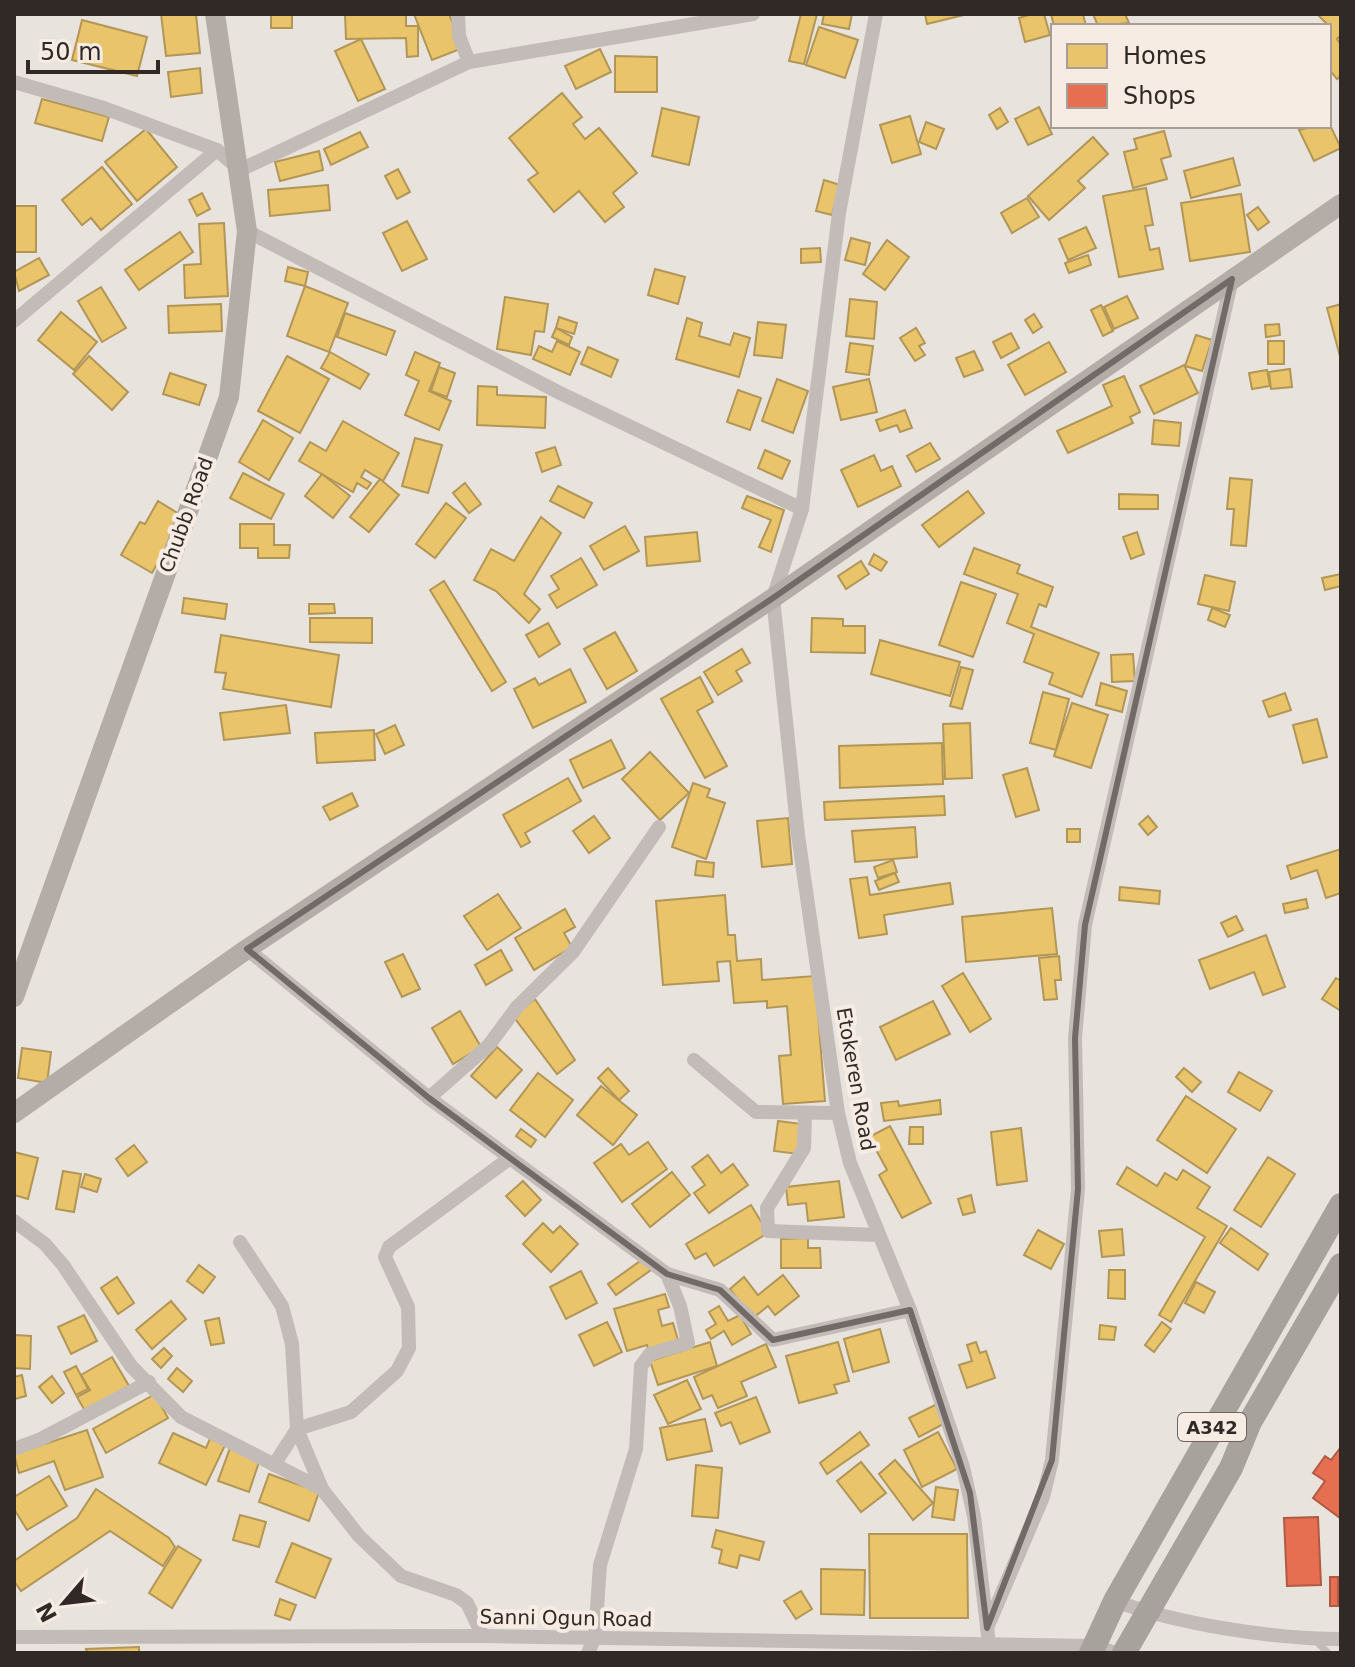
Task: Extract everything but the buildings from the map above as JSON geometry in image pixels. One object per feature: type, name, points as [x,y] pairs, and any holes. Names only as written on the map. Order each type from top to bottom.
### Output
[{"type":"highway","name":"A342","points":[[1100,1651],[1115,1601],[1341,1205]]},
{"type":"highway","name":"A342","points":[[1124,1653],[1231,1468],[1250,1422],[1341,1265]]},
{"type":"main road","name":"Chubb Road","points":[[14,997],[229,397],[247,231],[215,14]]},
{"type":"main road","points":[[14,1113],[247,949],[773,598],[1341,204]]},
{"type":"street","points":[[458,14],[459,36],[469,62]]},
{"type":"street","points":[[14,82],[104,108],[217,150],[240,170],[469,62],[753,14]]},
{"type":"street","points":[[773,598],[802,509],[839,213],[876,14]]},
{"type":"street","points":[[14,321],[217,150]]},
{"type":"street","points":[[247,231],[558,392],[802,509]]},
{"type":"street","points":[[987,1628],[1043,1497],[1052,1460],[1078,1189],[1075,1038],[1085,925],[1232,279]]},
{"type":"street","name":"Etokeren Road","points":[[773,598],[798,835],[838,1113],[850,1163],[910,1310],[970,1493],[989,1644]]},
{"type":"street","points":[[429,1098],[489,1045],[517,1007],[573,952],[659,827]]},
{"type":"street","points":[[247,949],[429,1098],[667,1274],[720,1290],[773,1340],[910,1310]]},
{"type":"street","points":[[694,1060],[756,1112],[805,1116],[838,1113]]},
{"type":"street","points":[[805,1116],[804,1148],[767,1208],[768,1231],[878,1235]]},
{"type":"street","points":[[274,1465],[297,1429],[351,1412],[397,1371],[409,1348],[408,1307],[385,1257],[389,1247],[510,1158]]},
{"type":"street","points":[[14,1221],[45,1244],[63,1265],[131,1366],[181,1417],[322,1489]]},
{"type":"street","points":[[240,1242],[282,1306],[292,1344],[297,1429],[322,1489],[359,1536],[401,1576],[456,1595],[467,1603],[483,1636]]},
{"type":"street","points":[[588,1653],[595,1637],[600,1565],[636,1449],[641,1366],[650,1354],[688,1343],[680,1306],[667,1274]]},
{"type":"street","points":[[14,1449],[41,1439],[149,1382]]},
{"type":"street","points":[[1115,1601],[1145,1612],[1315,1639],[1341,1639]]},
{"type":"street","name":"Sanni Ogun Road","points":[[14,1637],[595,1637],[949,1649],[989,1644],[1100,1651]]},
{"type":"street","points":[[163,1653],[165,1637]]},
{"type":"lane","points":[[1315,1639],[1328,1653]]},
{"type":"highlighted area","points":[[1232,279],[1085,925],[1075,1038],[1078,1189],[1052,1460],[987,1628],[970,1493],[910,1310],[773,1340],[720,1290],[667,1274],[429,1098],[247,949],[773,598]]}]
